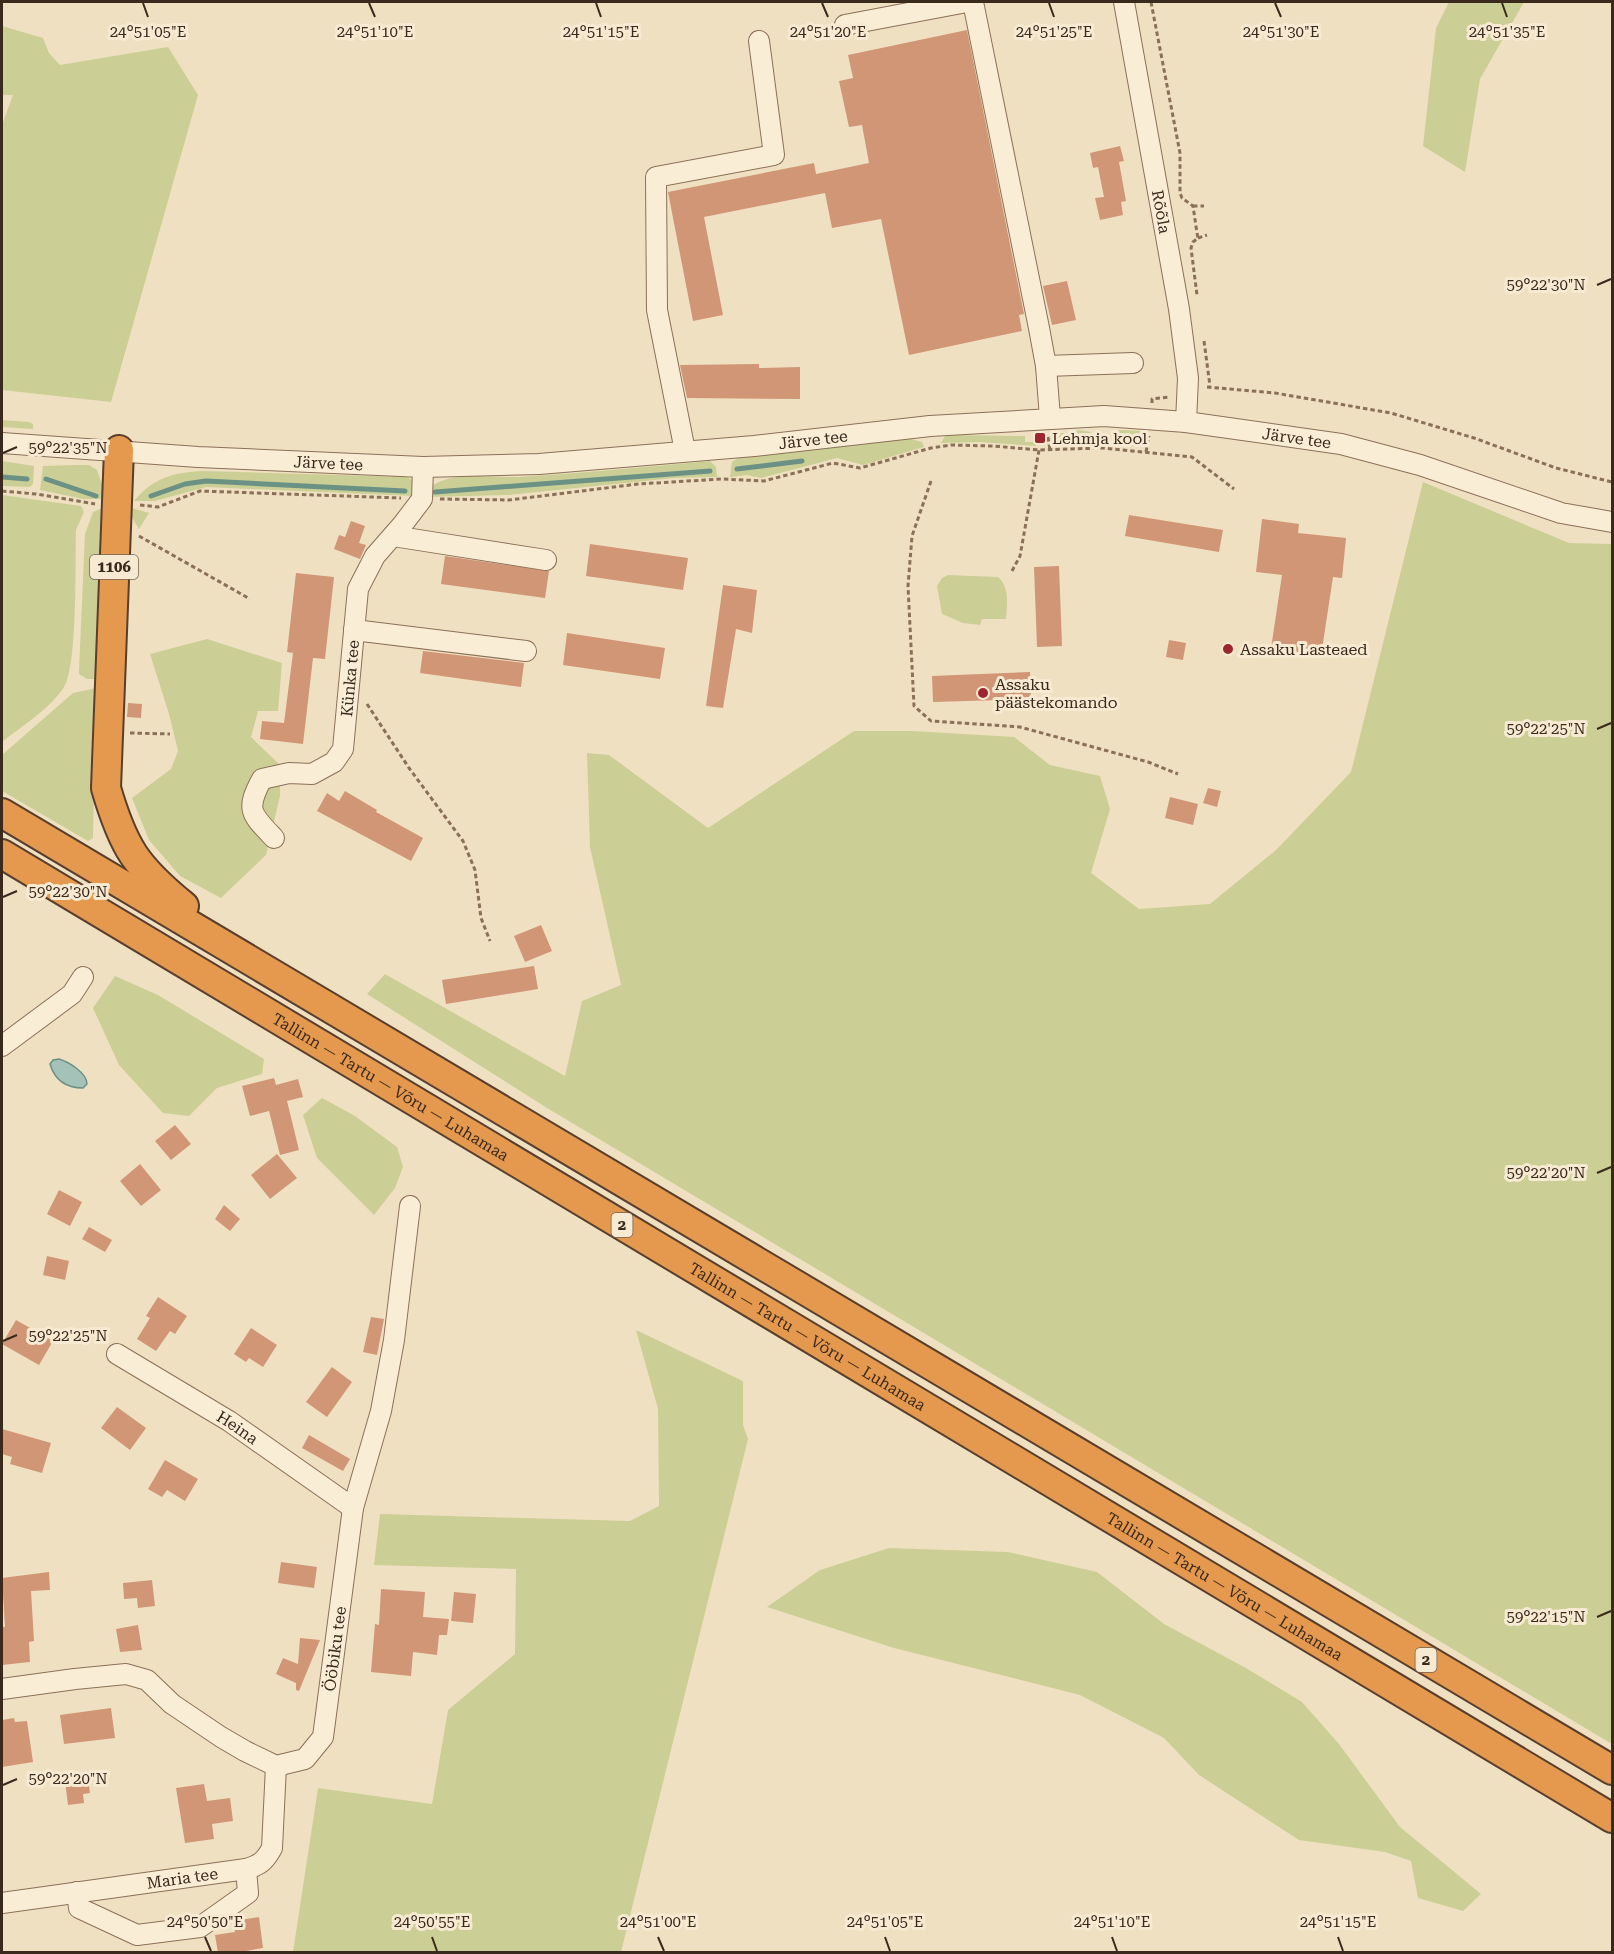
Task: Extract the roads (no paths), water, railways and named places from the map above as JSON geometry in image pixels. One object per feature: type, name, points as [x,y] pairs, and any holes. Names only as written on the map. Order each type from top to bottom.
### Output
[{"type":"highway","name":"1106","points":[[119,450],[106,788],[117,825],[132,855],[158,885],[257,965]]},
{"type":"highway","name":"2","points":[[2,813],[1612,1770]]},
{"type":"highway","name":"Tallinn — Tartu — Võru — Luhamaa","points":[[2,854],[1612,1818]]},
{"type":"street","points":[[845,25],[967,2]]},
{"type":"street","points":[[974,2],[1046,366],[1050,418]]},
{"type":"street","name":"Rõõla","points":[[1124,2],[1179,309],[1188,378],[1186,422]]},
{"type":"street","points":[[685,451],[657,310],[656,177],[774,155],[759,41]]},
{"type":"street","points":[[1046,366],[1133,363]]},
{"type":"street","name":"Järve tee","points":[[2,443],[198,457],[423,467],[539,464],[754,446],[930,426],[1104,416],[1186,422],[1341,444],[1420,465],[1561,513],[1612,522]]},
{"type":"street","name":"Künka tee","points":[[274,838],[255,818],[252,798],[262,779],[289,773],[312,774],[334,762],[343,749],[358,589],[375,556],[393,537],[422,499],[423,467]]},
{"type":"street","points":[[393,537],[546,560]]},
{"type":"street","points":[[354,630],[526,651]]},
{"type":"street","points":[[2,1046],[72,994],[83,977]]},
{"type":"street","name":"Ööbiku tee","points":[[276,1766],[305,1759],[323,1737],[353,1508],[381,1411],[394,1340],[410,1206]]},
{"type":"street","name":"Heina","points":[[117,1354],[229,1421],[353,1508]]},
{"type":"street","points":[[2,1689],[126,1674],[147,1680],[172,1704],[221,1737],[276,1766]]},
{"type":"street","name":"Maria tee","points":[[2,1903],[259,1866],[272,1848],[276,1766]]},
{"type":"street","points":[[77,1892],[79,1908],[136,1935],[200,1928],[248,1893],[246,1869]]},
{"type":"water","points":[[59,1059],[81,1072],[87,1084],[83,1088],[72,1087],[58,1079],[50,1064],[53,1060]]},
{"type":"waterway","points":[[737,469],[802,461]]},
{"type":"waterway","points":[[435,492],[710,471]]},
{"type":"waterway","points":[[2,477],[27,479]]},
{"type":"waterway","points":[[46,479],[96,496]]},
{"type":"waterway","points":[[151,496],[185,484],[206,481],[405,491]]},
{"type":"place","name":"Lehmja kool","points":[[1040,438]]},
{"type":"place","name":"Assaku Lasteaed","points":[[1228,649]]},
{"type":"place","name":"Assaku päästekomando","points":[[983,693]]}]
